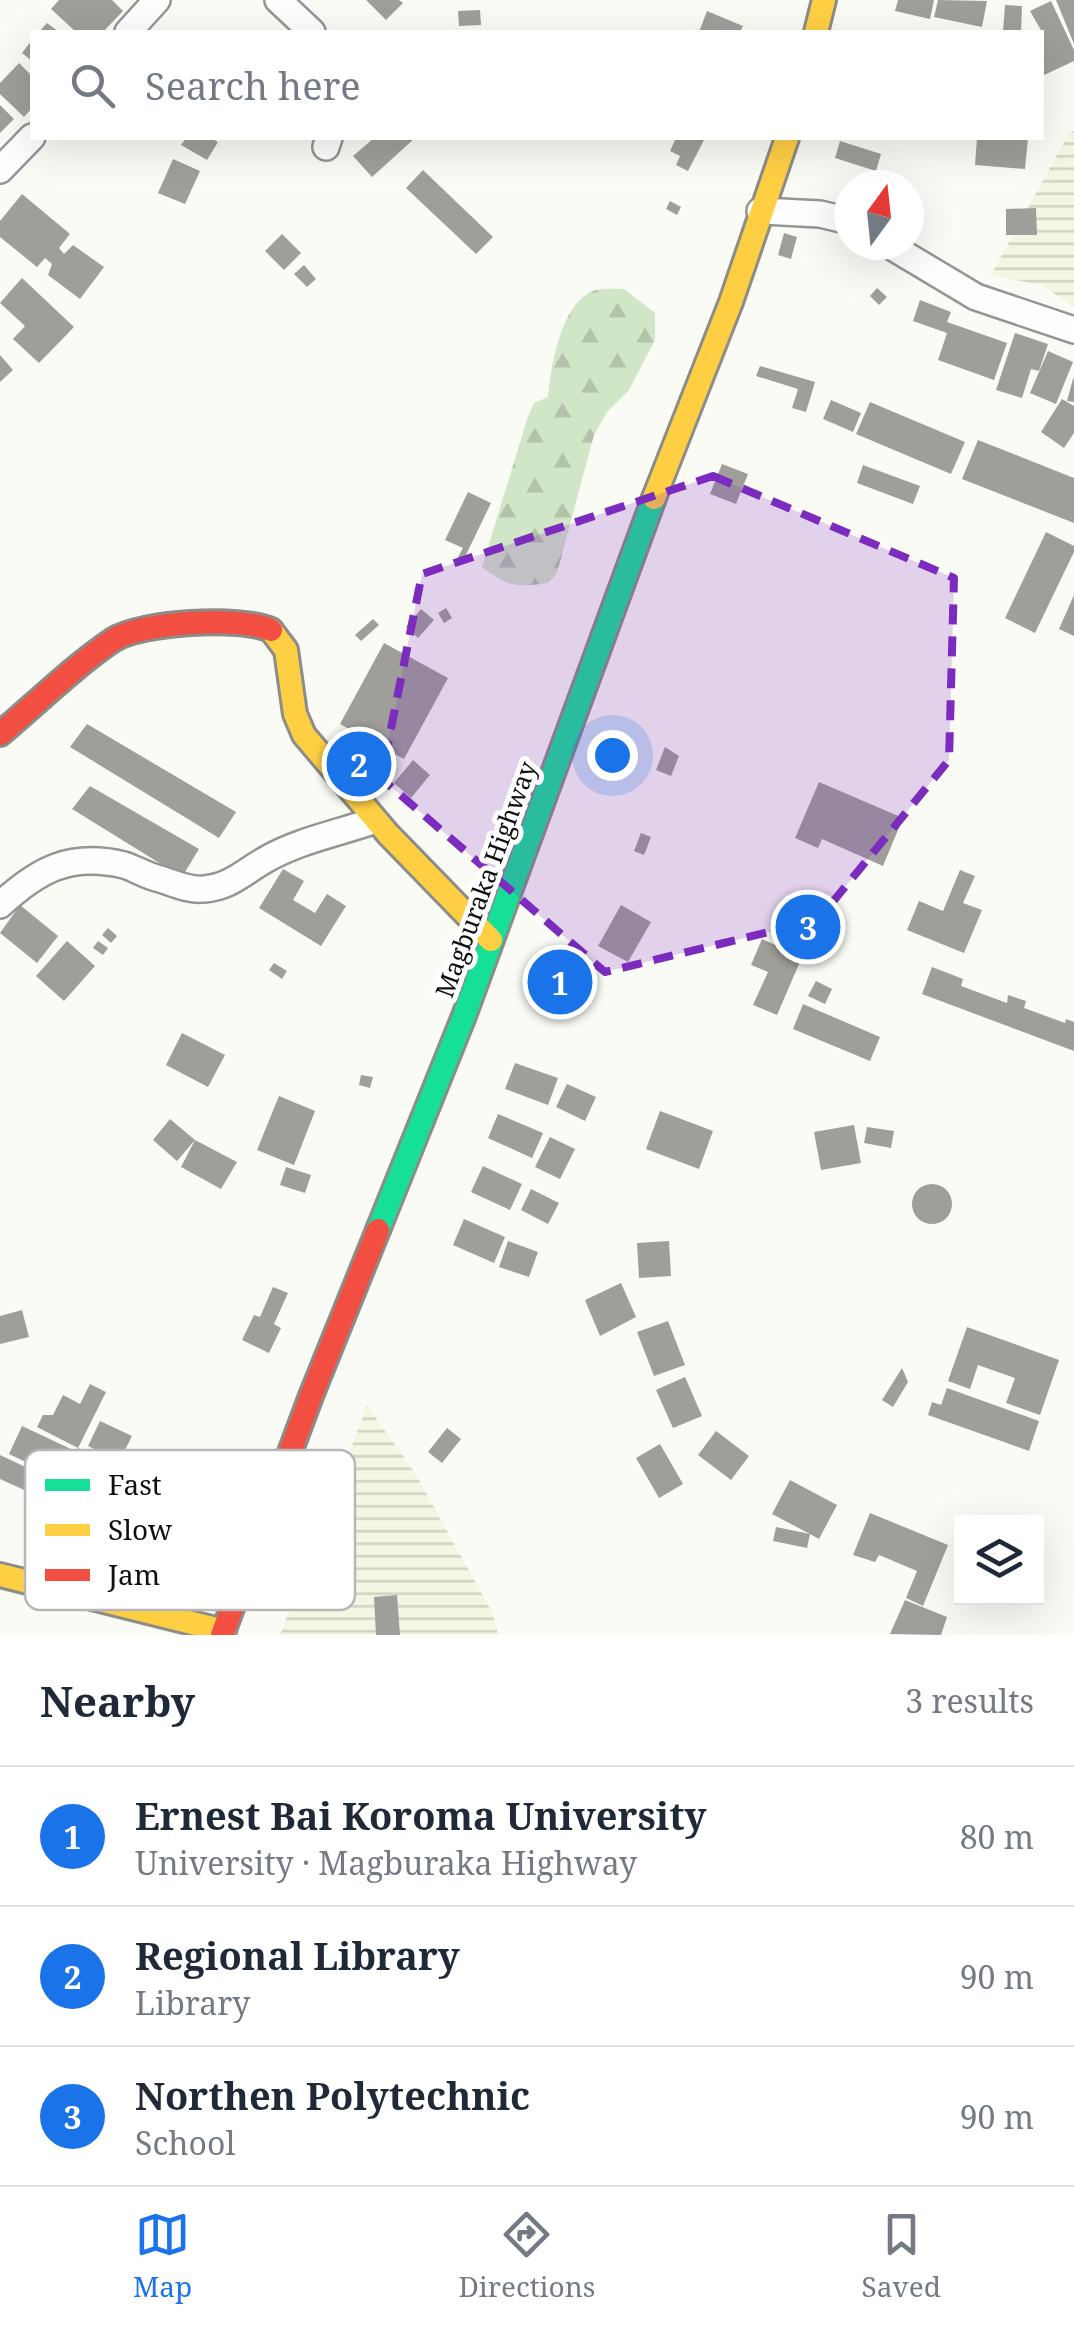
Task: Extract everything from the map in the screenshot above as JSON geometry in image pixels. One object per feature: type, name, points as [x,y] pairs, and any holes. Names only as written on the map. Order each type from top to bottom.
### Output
[{"type":"main road","points":[[816,30],[824,0]]},
{"type":"main road","name":"Magburaka Highway","points":[[292,1450],[464,1016],[730,302],[785,140]]},
{"type":"main road","points":[[0,734],[116,638],[214,620],[238,619],[261,624],[275,632],[286,653],[297,723],[373,822],[491,940]]},
{"type":"main road","points":[[0,1575],[25,1582]]},
{"type":"main road","points":[[135,1610],[223,1633]]},
{"type":"street","points":[[130,30],[157,0]]},
{"type":"street","points":[[278,0],[310,30]]},
{"type":"street","points":[[0,170],[30,139]]},
{"type":"street","points":[[760,211],[834,217]]},
{"type":"street","points":[[914,260],[976,297],[1074,330]]},
{"type":"street","points":[[0,905],[30,877],[48,868],[75,863],[126,866],[200,890],[241,878],[266,860],[299,846],[373,822]]},
{"type":"highlighted area","points":[[713,476],[954,578],[949,760],[818,920],[605,972],[381,778],[422,574]]},
{"type":"green space","points":[[1074,131],[1074,306],[1041,285],[991,275],[1069,133]]},
{"type":"green space","points":[[624,289],[655,313],[655,340],[629,390],[607,412],[594,435],[557,573],[548,583],[506,582],[482,567],[528,416],[534,403],[548,397],[565,323],[572,309],[593,291]]},
{"type":"green space","points":[[367,1406],[415,1473],[493,1614],[498,1635],[280,1635],[289,1610],[355,1610],[355,1450],[350,1450]]},
{"type":"building","points":[[59,0],[112,0],[123,11],[105,30],[74,30],[51,9]]},
{"type":"building","points":[[366,0],[399,0],[403,3],[386,20]]},
{"type":"building","points":[[898,0],[934,0],[930,19],[895,11]]},
{"type":"building","points":[[938,0],[987,1],[982,27],[934,17]]},
{"type":"building","points":[[1056,0],[1074,0],[1074,44]]},
{"type":"building","points":[[1051,1],[1074,50],[1074,61],[1044,75],[1044,30],[1030,11]]},
{"type":"building","points":[[1005,5],[1022,6],[1021,30],[1003,30]]},
{"type":"building","points":[[480,10],[481,25],[459,26],[458,11]]},
{"type":"building","points":[[707,11],[743,26],[741,30],[700,30]]},
{"type":"building","points":[[30,43],[30,59],[22,53]]},
{"type":"building","points":[[19,63],[30,74],[30,110],[24,117],[0,94],[0,83]]},
{"type":"building","points":[[0,105],[14,119],[0,133]]},
{"type":"building","points":[[185,140],[218,142],[207,160],[181,145]]},
{"type":"building","points":[[372,140],[413,140],[372,177],[353,156]]},
{"type":"building","points":[[675,140],[704,140],[688,171],[676,165],[680,156],[670,151]]},
{"type":"building","points":[[977,140],[1028,140],[1025,169],[975,165]]},
{"type":"building","points":[[840,141],[881,154],[876,170],[835,158]]},
{"type":"building","points":[[173,159],[200,171],[185,204],[158,193]]},
{"type":"building","points":[[423,170],[493,237],[476,254],[406,188]]},
{"type":"building","points":[[22,194],[70,234],[59,248],[64,254],[73,245],[104,267],[80,299],[48,275],[52,264],[45,258],[37,267],[0,237],[0,221]]},
{"type":"building","points":[[670,201],[681,207],[677,215],[666,209]]},
{"type":"building","points":[[1036,208],[1037,235],[1006,235],[1006,209]]},
{"type":"building","points":[[784,233],[797,237],[791,259],[778,255]]},
{"type":"building","points":[[282,234],[301,253],[284,270],[265,251]]},
{"type":"building","points":[[304,265],[316,279],[307,287],[294,274]]},
{"type":"building","points":[[22,278],[74,327],[39,363],[13,339],[25,326],[0,303]]},
{"type":"building","points":[[877,288],[887,297],[879,305],[870,296]]},
{"type":"building","points":[[920,300],[951,312],[947,322],[1007,343],[994,380],[938,360],[947,333],[913,321]]},
{"type":"building","points":[[1015,333],[1048,344],[1039,371],[1031,369],[1022,398],[996,390]]},
{"type":"building","points":[[1048,351],[1073,362],[1056,404],[1030,393]]},
{"type":"building","points":[[0,355],[13,370],[0,382]]},
{"type":"building","points":[[760,366],[815,382],[806,412],[792,408],[798,389],[756,376]]},
{"type":"building","points":[[1074,379],[1074,402],[1067,401]]},
{"type":"building","points":[[1062,399],[1074,406],[1074,433],[1064,448],[1041,432]]},
{"type":"building","points":[[831,400],[861,413],[853,432],[823,419]]},
{"type":"building","points":[[870,402],[965,442],[951,474],[856,434]]},
{"type":"building","points":[[978,440],[1074,478],[1074,523],[962,479]]},
{"type":"building","points":[[722,464],[748,474],[736,504],[710,494]]},
{"type":"building","points":[[863,465],[920,486],[913,504],[857,483]]},
{"type":"building","points":[[468,492],[491,503],[462,563],[456,561],[463,548],[445,540]]},
{"type":"building","points":[[1046,532],[1074,546],[1074,552],[1035,633],[1005,618]]},
{"type":"building","points":[[1074,595],[1074,636],[1059,629]]},
{"type":"building","points":[[446,608],[452,618],[444,623],[438,613]]},
{"type":"building","points":[[421,609],[434,620],[418,638],[406,627]]},
{"type":"building","points":[[373,619],[379,625],[361,641],[355,635]]},
{"type":"building","points":[[384,643],[448,678],[404,759],[340,724]]},
{"type":"building","points":[[87,724],[236,812],[219,838],[70,747]]},
{"type":"building","points":[[665,747],[679,756],[671,776],[656,770]]},
{"type":"building","points":[[413,760],[430,775],[411,798],[394,783]]},
{"type":"building","points":[[819,782],[903,818],[883,866],[822,839],[818,848],[795,838]]},
{"type":"building","points":[[90,786],[199,849],[182,877],[72,809]]},
{"type":"building","points":[[641,833],[651,837],[644,855],[634,851]]},
{"type":"building","points":[[283,869],[304,881],[293,900],[315,913],[327,894],[346,906],[321,946],[259,908]]},
{"type":"building","points":[[960,870],[975,876],[963,903],[982,910],[964,953],[907,930],[919,901],[943,911]]},
{"type":"building","points":[[20,905],[58,936],[37,963],[0,933]]},
{"type":"building","points":[[621,905],[651,922],[628,962],[598,946]]},
{"type":"building","points":[[108,928],[117,936],[111,943],[102,935]]},
{"type":"building","points":[[762,939],[802,957],[777,1015],[753,1005],[768,972],[751,965]]},
{"type":"building","points":[[67,941],[95,966],[64,1001],[36,976]]},
{"type":"building","points":[[98,941],[108,948],[103,955],[93,948]]},
{"type":"building","points":[[274,963],[287,971],[282,979],[269,970]]},
{"type":"building","points":[[932,967],[963,979],[961,986],[1007,1003],[1008,995],[1026,1001],[1024,1008],[1065,1023],[1066,1019],[1074,1022],[1074,1051],[922,994]]},
{"type":"building","points":[[816,981],[832,989],[825,1004],[808,996]]},
{"type":"building","points":[[803,1004],[880,1037],[870,1061],[793,1029]]},
{"type":"building","points":[[182,1033],[225,1055],[208,1087],[166,1065]]},
{"type":"building","points":[[515,1063],[558,1078],[548,1105],[505,1089]]},
{"type":"building","points":[[361,1075],[373,1077],[370,1088],[359,1085]]},
{"type":"building","points":[[567,1084],[596,1097],[585,1121],[556,1107]]},
{"type":"building","points":[[279,1096],[315,1111],[294,1165],[257,1150]]},
{"type":"building","points":[[660,1111],[713,1131],[699,1169],[646,1149]]},
{"type":"building","points":[[498,1114],[543,1133],[532,1158],[488,1138]]},
{"type":"building","points":[[170,1119],[195,1140],[177,1161],[153,1140]]},
{"type":"building","points":[[854,1125],[861,1163],[821,1170],[814,1132]]},
{"type":"building","points":[[867,1127],[894,1131],[891,1148],[864,1143]]},
{"type":"building","points":[[550,1137],[575,1149],[560,1179],[535,1167]]},
{"type":"building","points":[[195,1140],[237,1162],[221,1189],[181,1167]]},
{"type":"building","points":[[483,1166],[522,1184],[510,1210],[471,1192]]},
{"type":"building","points":[[286,1167],[311,1175],[305,1193],[280,1185]]},
{"type":"building","points":[[932,1184],[946,1190],[952,1204],[946,1218],[932,1224],[918,1218],[912,1204],[918,1190]]},
{"type":"building","points":[[531,1189],[559,1203],[548,1224],[521,1210]]},
{"type":"building","points":[[464,1219],[505,1237],[494,1263],[453,1245]]},
{"type":"building","points":[[508,1241],[538,1252],[529,1277],[499,1267]]},
{"type":"building","points":[[669,1241],[671,1276],[639,1278],[637,1243]]},
{"type":"building","points":[[621,1283],[636,1317],[600,1336],[585,1300]]},
{"type":"building","points":[[273,1287],[288,1293],[274,1324],[281,1328],[269,1353],[242,1340],[254,1315],[260,1317]]},
{"type":"building","points":[[22,1310],[29,1337],[0,1344],[0,1316]]},
{"type":"building","points":[[668,1321],[685,1365],[654,1376],[637,1332]]},
{"type":"building","points":[[967,1327],[1059,1360],[1040,1415],[1006,1403],[1015,1378],[978,1365],[970,1389],[948,1381]]},
{"type":"building","points":[[902,1368],[908,1382],[893,1407],[882,1400]]},
{"type":"building","points":[[685,1377],[702,1416],[673,1428],[656,1390]]},
{"type":"building","points":[[90,1384],[106,1392],[78,1448],[37,1427],[43,1415],[53,1415],[63,1395],[80,1404]]},
{"type":"building","points":[[947,1388],[1039,1421],[1029,1451],[928,1415],[932,1402],[941,1405]]},
{"type":"building","points":[[100,1421],[132,1436],[125,1450],[96,1450],[88,1446]]},
{"type":"building","points":[[22,1426],[73,1450],[25,1450],[25,1462],[9,1454]]},
{"type":"building","points":[[447,1428],[461,1439],[442,1463],[428,1452]]},
{"type":"building","points":[[716,1431],[749,1456],[731,1480],[698,1455]]},
{"type":"building","points":[[660,1444],[683,1484],[659,1498],[636,1458]]},
{"type":"building","points":[[0,1455],[25,1467],[25,1490],[0,1479]]},
{"type":"building","points":[[790,1480],[837,1505],[819,1539],[772,1514]]},
{"type":"building","points":[[870,1513],[948,1545],[923,1606],[906,1598],[917,1571],[879,1555],[875,1562],[853,1555]]},
{"type":"building","points":[[776,1527],[810,1534],[807,1548],[773,1541]]},
{"type":"building","points":[[397,1595],[400,1635],[376,1635],[374,1597]]},
{"type":"building","points":[[905,1600],[947,1617],[941,1635],[890,1634]]},
{"type":"traffic: fast","points":[[378,1230],[464,1016],[654,498]]},
{"type":"traffic: slow","points":[[816,30],[824,0]]},
{"type":"traffic: slow","points":[[654,498],[731,302],[786,140]]},
{"type":"traffic: slow","points":[[271,630],[286,650],[295,714],[304,735],[388,834],[491,940]]},
{"type":"traffic: slow","points":[[0,1575],[25,1581]]},
{"type":"traffic: slow","points":[[140,1610],[224,1631]]},
{"type":"traffic: jam","points":[[0,734],[84,662],[127,634],[167,625],[215,622],[271,630]]},
{"type":"traffic: jam","points":[[291,1450],[378,1230]]},
{"type":"traffic: jam","points":[[222,1635],[231,1610]]},
{"type":"place","name":"Regional Library","points":[[359,764]]},
{"type":"place","name":"Northen Polytechnic","points":[[808,927]]},
{"type":"place","name":"Ernest Bai Koroma University","points":[[560,982]]}]
